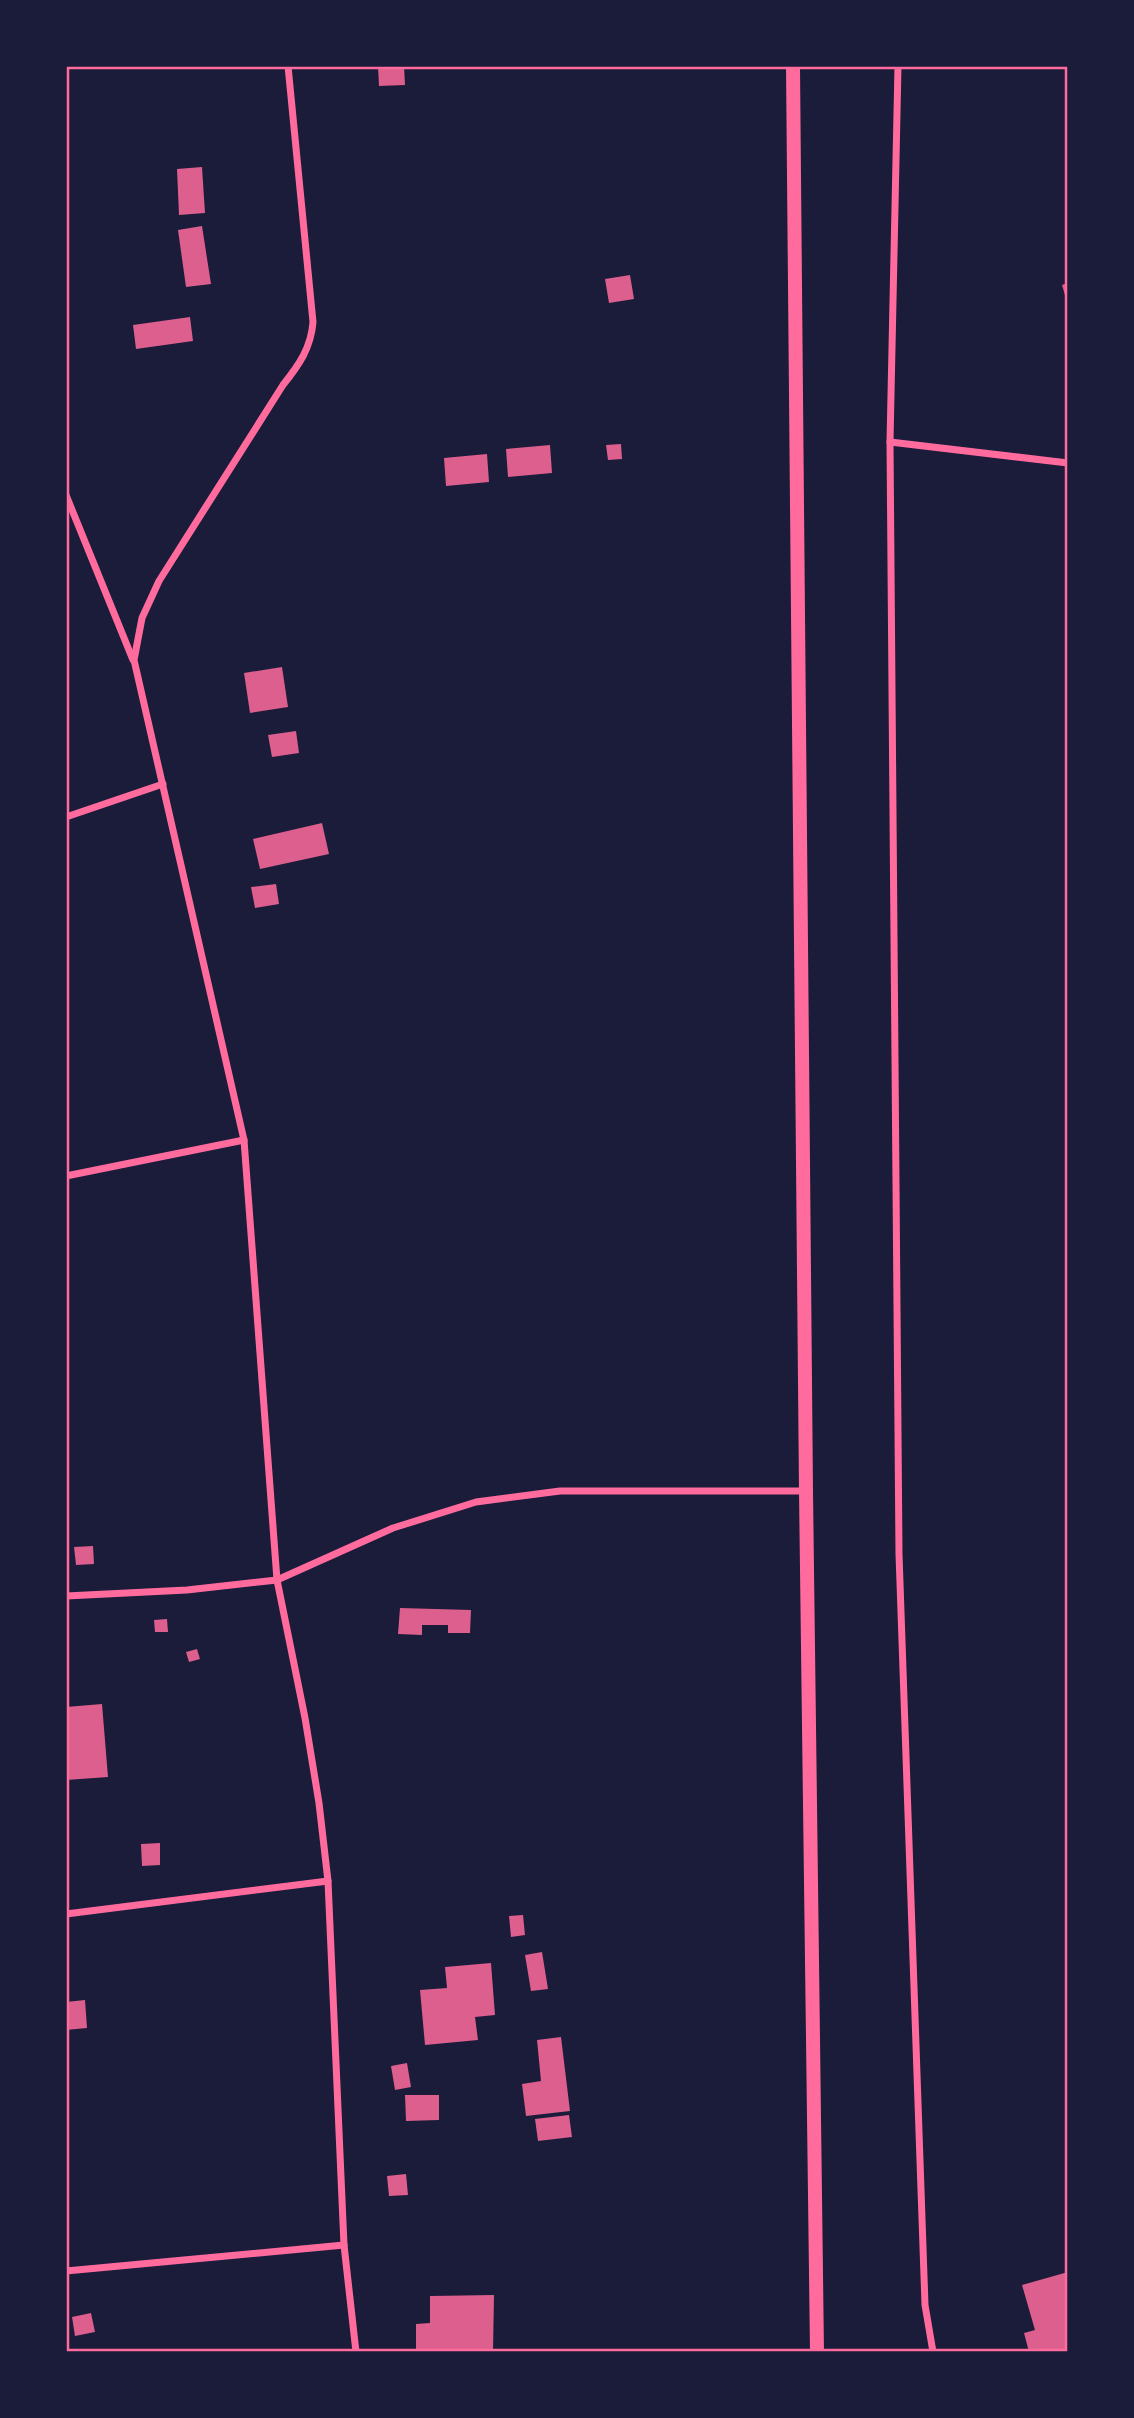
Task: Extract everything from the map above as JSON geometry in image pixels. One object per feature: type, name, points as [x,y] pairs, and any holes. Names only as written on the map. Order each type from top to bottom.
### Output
[{"type":"main road","points":[[793,66],[817,2351]]},
{"type":"street","points":[[134,660],[142,618],[159,581],[304,356],[312,338],[313,322],[288,66]]},
{"type":"street","points":[[898,66],[890,442],[899,1554],[925,2305],[933,2351]]},
{"type":"street","points":[[890,442],[1068,463]]},
{"type":"street","points":[[66,495],[134,660],[244,1140],[277,1580],[307,1730],[328,1881],[344,2245],[356,2351]]},
{"type":"street","points":[[66,817],[163,784]]},
{"type":"street","points":[[66,1176],[244,1140]]},
{"type":"street","points":[[66,1597],[187,1590],[277,1580],[393,1528],[476,1502],[560,1491],[806,1491]]},
{"type":"street","points":[[66,1914],[328,1881]]},
{"type":"street","points":[[66,2271],[344,2245]]},
{"type":"building","points":[[378,66],[404,66],[405,85],[379,86]]},
{"type":"building","points":[[202,167],[205,213],[179,215],[177,169]]},
{"type":"building","points":[[202,226],[211,284],[186,287],[178,230]]},
{"type":"building","points":[[630,275],[634,299],[609,303],[605,279]]},
{"type":"building","points":[[1068,283],[1068,301],[1067,302],[1062,285]]},
{"type":"building","points":[[190,317],[193,341],[136,349],[133,325]]},
{"type":"building","points":[[621,444],[622,459],[608,460],[606,445]]},
{"type":"building","points":[[550,445],[552,473],[508,477],[506,449]]},
{"type":"building","points":[[487,454],[489,482],[446,486],[444,458]]},
{"type":"building","points":[[282,667],[288,707],[250,713],[244,673]]},
{"type":"building","points":[[296,731],[299,753],[272,757],[268,735]]},
{"type":"building","points":[[322,823],[329,854],[260,869],[253,839]]},
{"type":"building","points":[[276,884],[279,904],[255,908],[251,887]]},
{"type":"building","points":[[93,1546],[94,1564],[76,1565],[74,1547]]},
{"type":"building","points":[[400,1608],[471,1610],[470,1633],[448,1633],[448,1625],[422,1625],[422,1635],[398,1634]]},
{"type":"building","points":[[167,1619],[168,1632],[155,1632],[154,1620]]},
{"type":"building","points":[[197,1649],[200,1659],[189,1662],[186,1652]]},
{"type":"building","points":[[102,1704],[108,1777],[66,1780],[66,1707]]},
{"type":"building","points":[[160,1843],[160,1865],[142,1866],[141,1844]]},
{"type":"building","points":[[523,1915],[525,1935],[511,1937],[509,1916]]},
{"type":"building","points":[[542,1952],[548,1989],[531,1991],[525,1955]]},
{"type":"building","points":[[491,1963],[495,2015],[475,2017],[478,2040],[425,2045],[420,1990],[447,1988],[445,1967]]},
{"type":"building","points":[[85,2000],[87,2028],[66,2030],[66,2002]]},
{"type":"building","points":[[561,2037],[570,2111],[526,2116],[522,2084],[541,2081],[537,2040]]},
{"type":"building","points":[[407,2063],[411,2087],[395,2090],[391,2066]]},
{"type":"building","points":[[405,2095],[439,2095],[439,2120],[406,2121]]},
{"type":"building","points":[[569,2115],[572,2137],[538,2141],[535,2119]]},
{"type":"building","points":[[406,2174],[408,2195],[389,2196],[387,2176]]},
{"type":"building","points":[[1068,2272],[1068,2352],[1029,2352],[1024,2333],[1035,2330],[1022,2285]]},
{"type":"building","points":[[494,2295],[493,2352],[416,2352],[416,2324],[430,2323],[430,2296]]},
{"type":"building","points":[[91,2313],[95,2332],[75,2336],[72,2317]]}]
